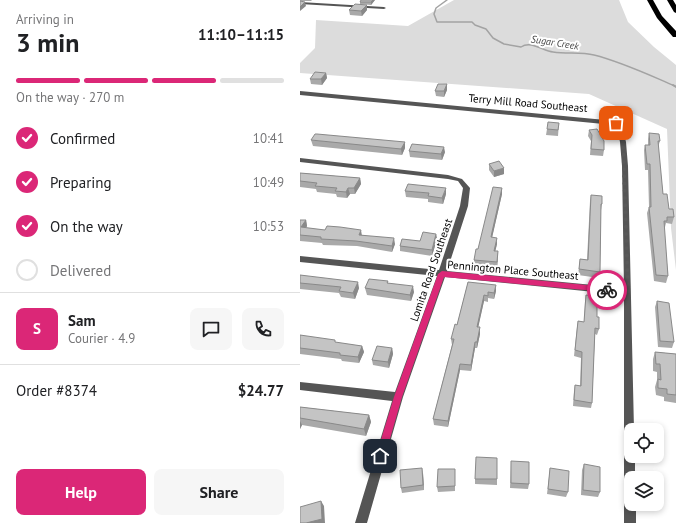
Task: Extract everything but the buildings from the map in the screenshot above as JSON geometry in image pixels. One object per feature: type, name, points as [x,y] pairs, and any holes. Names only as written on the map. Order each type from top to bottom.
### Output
[{"type":"highway","points":[[650,0],[660,17],[676,35]]},
{"type":"highway","points":[[670,0],[676,11]]},
{"type":"street","points":[[300,3],[384,8]]},
{"type":"street","name":"Terry Mill Road Southeast","points":[[300,93],[616,123],[621,128],[623,137],[628,292],[630,523]]},
{"type":"street","name":"Lomita Road Southeast","points":[[300,160],[448,177],[460,180],[467,188],[464,206],[442,274],[398,397],[361,523]]},
{"type":"street","name":"Pennington Place Southeast","points":[[300,259],[628,292]]},
{"type":"street","points":[[300,386],[398,397]]},
{"type":"shaded area","points":[[454,0],[619,0],[628,22],[654,47],[676,65],[676,270],[671,228],[667,129],[589,94],[300,73],[300,63],[315,48],[316,20],[408,26]]},
{"type":"waterway","name":"Sugar Creek","points":[[447,0],[436,8],[434,14],[437,22],[472,22],[475,25],[486,29],[493,38],[504,44],[521,47],[525,45],[533,45],[553,52],[594,55],[625,65],[674,85]]},
{"type":"way so far","points":[[607,290],[628,292],[623,137],[621,128],[616,123]]},
{"type":"route","points":[[380,456],[398,397],[442,274],[607,290]]}]
